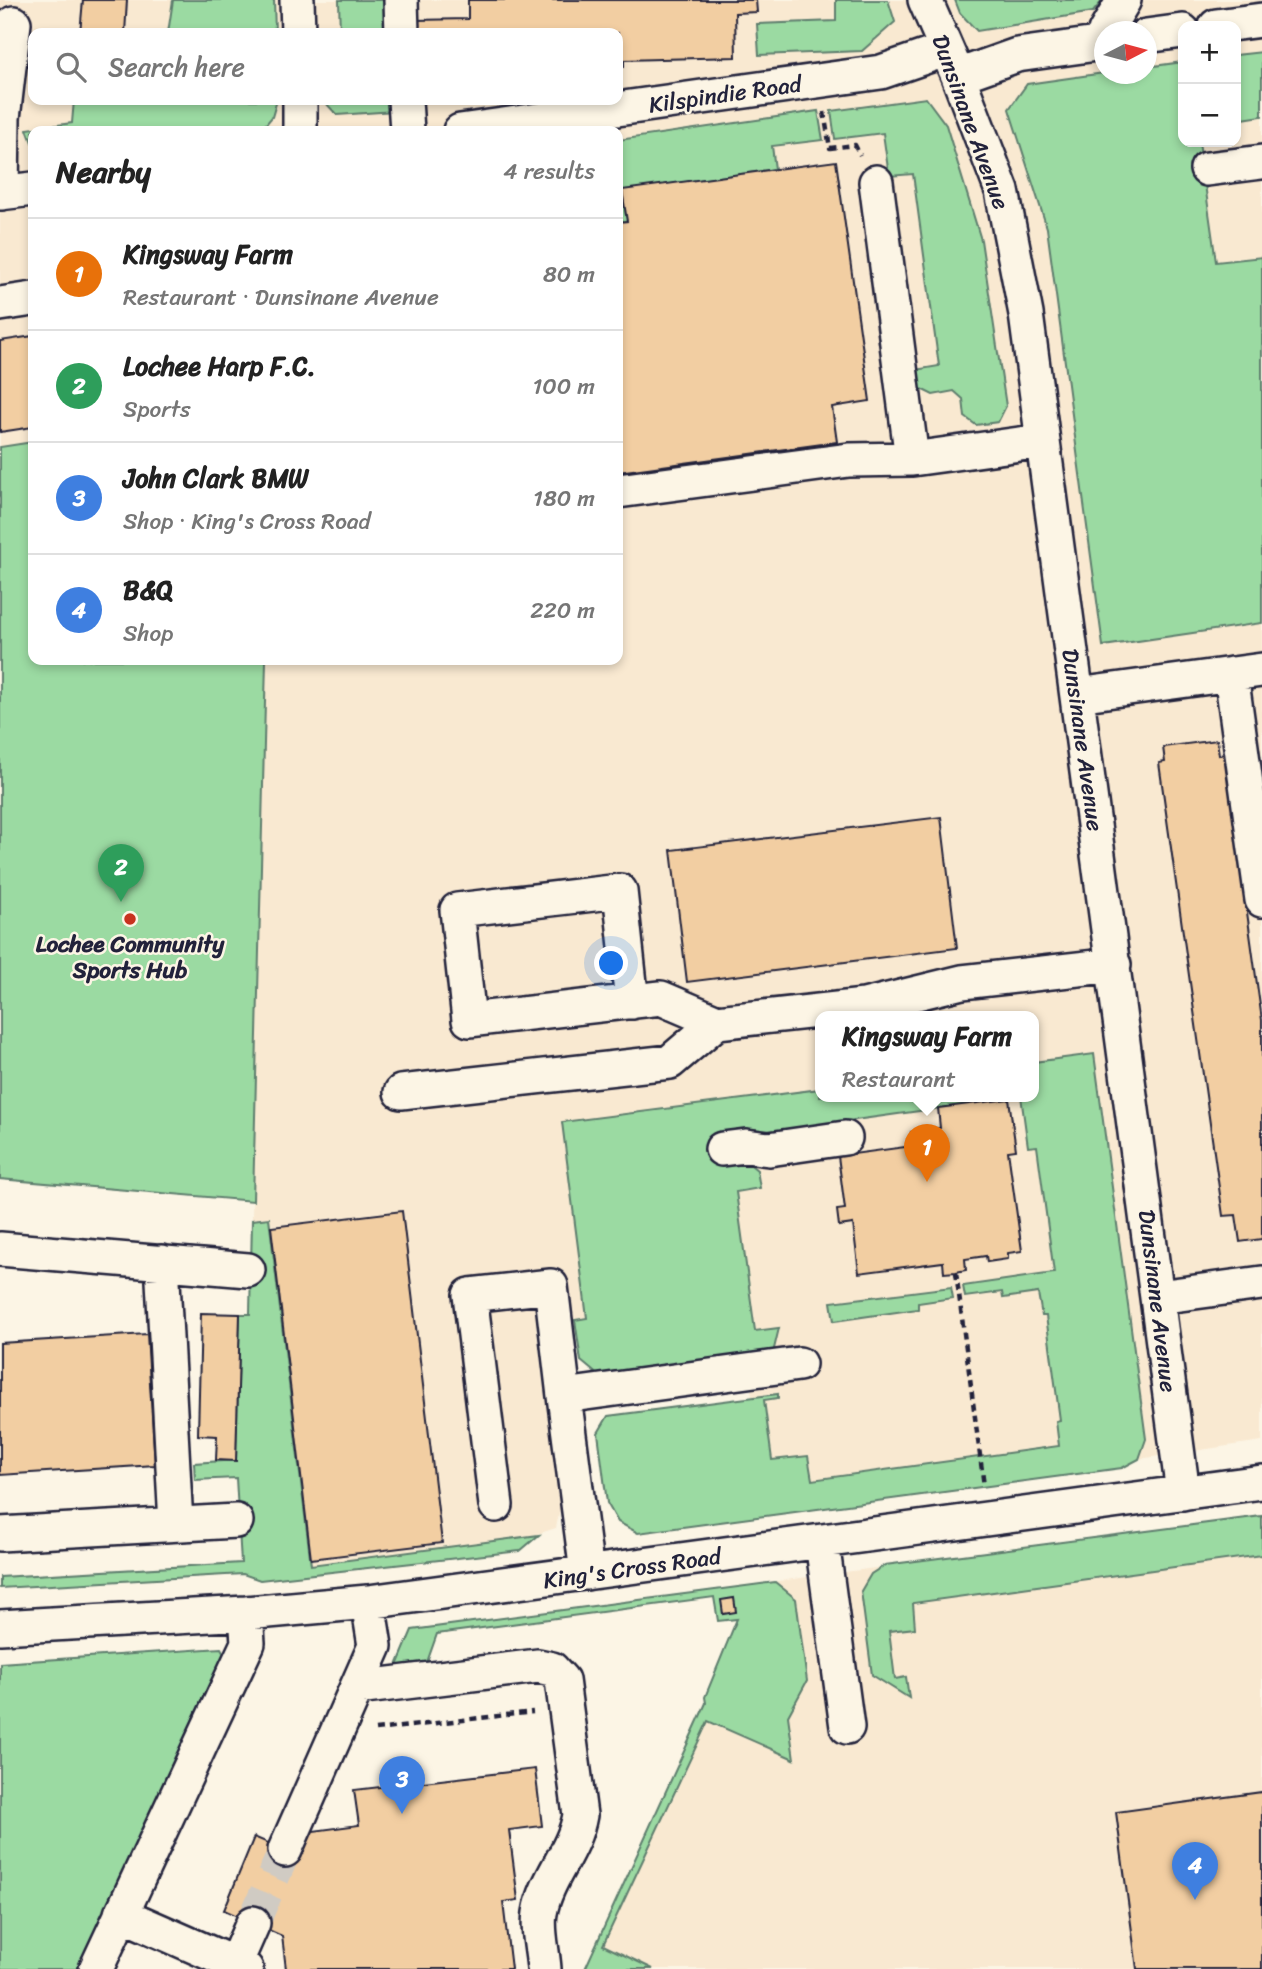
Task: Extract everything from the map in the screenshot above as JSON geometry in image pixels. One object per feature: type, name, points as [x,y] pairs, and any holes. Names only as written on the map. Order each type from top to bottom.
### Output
[{"type":"street","points":[[297,0],[298,28]]},
{"type":"street","points":[[401,0],[402,28]]},
{"type":"street","name":"Dunsinane Avenue","points":[[925,0],[1002,191],[1026,314],[1183,1493]]},
{"type":"street","points":[[1112,21],[1124,0]]},
{"type":"street","points":[[1241,23],[1262,20]]},
{"type":"street","points":[[12,191],[4,118],[14,23]]},
{"type":"street","points":[[1157,35],[1178,32]]},
{"type":"street","name":"Kilspindie Road","points":[[495,126],[1017,55],[1094,39]]},
{"type":"street","points":[[300,105],[300,126]]},
{"type":"street","points":[[405,105],[407,126]]},
{"type":"street","points":[[1207,169],[1262,162]]},
{"type":"street","points":[[876,182],[912,459]]},
{"type":"street","points":[[0,303],[28,300]]},
{"type":"street","points":[[623,490],[849,460],[912,459],[1042,440]]},
{"type":"street","points":[[1077,695],[1246,672],[1262,900]]},
{"type":"street","points":[[632,1002],[620,891],[457,910],[469,1020],[632,1002],[661,998],[717,1022],[815,1011]]},
{"type":"street","points":[[818,1011],[864,1006],[962,982],[1114,965]]},
{"type":"street","points":[[401,1092],[670,1062],[717,1022]]},
{"type":"street","points":[[722,1149],[747,1146],[769,1149],[845,1138]]},
{"type":"street","points":[[0,1249],[248,1270]]},
{"type":"street","points":[[162,1262],[176,1524]]},
{"type":"street","points":[[1157,1297],[1262,1283]]},
{"type":"street","points":[[496,1505],[470,1296],[551,1286],[587,1573]]},
{"type":"street","points":[[564,1396],[799,1364]]},
{"type":"street","name":"King's Cross Road","points":[[0,1627],[246,1613],[368,1602],[1262,1482]]},
{"type":"street","points":[[0,1534],[236,1521]]},
{"type":"street","points":[[822,1542],[847,1727]]},
{"type":"street","points":[[285,1850],[375,1646],[368,1602]]},
{"type":"street","points":[[96,1969],[248,1643],[246,1613]]},
{"type":"street","points":[[358,1688],[538,1666],[552,1669],[562,1680],[580,1815],[577,1832],[542,1904],[539,1918],[544,1969]]},
{"type":"street","points":[[121,1914],[240,1966],[253,1923]]},
{"type":"path","points":[[819,80],[830,148],[855,145],[876,182]]},
{"type":"path","points":[[956,1272],[989,1519]]},
{"type":"path","points":[[336,1735],[566,1708]]},
{"type":"shaded area","points":[[0,0],[1262,0],[1262,1441],[1139,1459],[1146,1439],[1094,1055],[1039,1061],[1039,1011],[815,1011],[815,1090],[562,1122],[587,1318],[536,1325],[560,1509],[556,1528],[531,1536],[243,1574],[266,665],[623,665],[623,126],[28,126],[28,443],[0,447]]},
{"type":"shaded area","points":[[893,1102],[1035,1102],[1078,1452],[767,1503],[714,1126]]},
{"type":"shaded area","points":[[1262,1516],[1262,1969],[653,1969],[603,1946],[706,1703],[705,1697],[737,1619],[741,1586]]},
{"type":"green space","points":[[173,0],[274,0],[275,28],[169,28]]},
{"type":"green space","points":[[339,0],[391,0],[392,28],[340,28]]},
{"type":"green space","points":[[836,0],[888,0],[895,22],[862,51],[759,55],[757,24],[836,21]]},
{"type":"green space","points":[[955,0],[1103,0],[1093,12],[977,31],[960,13]]},
{"type":"green space","points":[[1262,52],[1262,116],[1241,119],[1241,54]]},
{"type":"green space","points":[[1178,63],[1178,147],[1200,147],[1216,262],[1262,257],[1262,623],[1103,646],[1047,228],[1009,109],[1027,84],[1094,74],[1094,84],[1157,84],[1157,66]]},
{"type":"green space","points":[[926,98],[946,125],[981,240],[1006,406],[998,422],[976,425],[965,417],[963,399],[954,391],[933,395],[917,387],[915,370],[939,366],[913,174],[889,176],[883,133],[835,139],[831,111]]},
{"type":"green space","points":[[74,105],[276,105],[272,117],[264,126],[50,126],[72,123]]},
{"type":"green space","points":[[328,105],[394,105],[394,111],[337,115]]},
{"type":"green space","points":[[818,111],[823,140],[772,146],[775,169],[623,191],[623,139]]},
{"type":"green space","points":[[623,197],[627,221],[623,221]]},
{"type":"green space","name":"Lochee Community Sports Hub","points":[[28,443],[28,665],[266,665],[253,1201],[0,1179],[0,447]]},
{"type":"green space","points":[[1094,1054],[1146,1439],[1139,1459],[1122,1468],[638,1533],[618,1522],[607,1503],[598,1433],[608,1416],[778,1394],[778,1398],[764,1400],[772,1460],[808,1456],[812,1480],[1059,1446],[1056,1421],[1060,1420],[1046,1316],[1042,1316],[1038,1293],[1003,1298],[1002,1292],[965,1297],[963,1286],[1054,1273],[1037,1146],[1028,1147],[1022,1102],[1039,1102],[1039,1061]]},
{"type":"green space","points":[[815,1090],[815,1102],[977,1103],[719,1139],[757,1170],[760,1188],[736,1192],[755,1331],[779,1328],[773,1353],[599,1376],[581,1361],[575,1320],[587,1318],[562,1122]]},
{"type":"green space","points":[[269,1218],[311,1565],[539,1535],[520,1551],[260,1580],[243,1574],[0,1588],[0,1577],[241,1563],[236,1478],[195,1480],[194,1463],[236,1460],[240,1314],[250,1314],[252,1220]]},
{"type":"green space","points":[[951,1287],[953,1298],[918,1303],[918,1309],[834,1321],[831,1302]]},
{"type":"green space","points":[[1262,1516],[1262,1555],[913,1603],[915,1628],[889,1631],[895,1679],[906,1677],[909,1698],[872,1675],[861,1591],[871,1574],[885,1565]]},
{"type":"green space","points":[[775,1582],[796,1599],[807,1681],[788,1716],[794,1759],[708,1721],[603,1945],[653,1969],[585,1969],[706,1703],[705,1697],[737,1619],[718,1621],[714,1597],[437,1634],[426,1665],[396,1668],[412,1630]]},
{"type":"green space","points":[[221,1648],[227,1659],[80,1969],[0,1969],[0,1663]]},
{"type":"building","points":[[83,0],[127,0],[125,28],[80,28]]},
{"type":"building","points":[[468,0],[756,0],[757,12],[735,13],[736,57],[624,60],[624,67],[623,28],[415,28],[415,20],[468,19]]},
{"type":"building","points":[[836,161],[870,401],[832,407],[837,442],[623,471],[623,221],[627,221],[623,190]]},
{"type":"building","points":[[28,337],[28,428],[0,432],[0,341]]},
{"type":"building","points":[[1217,740],[1219,755],[1225,754],[1262,1020],[1262,1239],[1240,1242],[1236,1215],[1223,1216],[1159,763],[1165,762],[1163,747]]},
{"type":"building","points":[[941,817],[957,948],[687,982],[671,850]]},
{"type":"building","points":[[1009,1102],[1016,1150],[1008,1151],[1022,1251],[1008,1253],[1008,1259],[987,1262],[986,1256],[965,1259],[966,1270],[956,1272],[944,1273],[943,1262],[859,1273],[853,1224],[839,1226],[837,1210],[845,1209],[838,1156],[913,1146],[911,1132],[940,1128],[938,1108]]},
{"type":"building","points":[[402,1211],[442,1543],[311,1559],[271,1227]]},
{"type":"building","points":[[201,1313],[240,1314],[236,1461],[216,1460],[217,1436],[198,1435]]},
{"type":"building","points":[[147,1334],[155,1465],[0,1475],[0,1343]]},
{"type":"building","points":[[734,1598],[736,1612],[723,1614],[721,1600]]},
{"type":"building","points":[[535,1769],[542,1826],[509,1830],[518,1900],[503,1902],[511,1969],[286,1969],[282,1936],[224,1910],[254,1837],[301,1857],[298,1833],[359,1825],[354,1790]]},
{"type":"building","points":[[1262,1792],[1262,1969],[1137,1969],[1116,1812]]},
{"type":"tunnel","points":[[253,1923],[285,1850]]},
{"type":"place","name":"Lochee Harp F.C.","points":[[121,902]]},
{"type":"place","name":"Lochee Community Sports Hub","points":[[130,919]]},
{"type":"place","name":"Kingsway Farm","points":[[927,1182]]},
{"type":"place","name":"John Clark BMW","points":[[402,1814]]},
{"type":"place","name":"B&Q","points":[[1195,1900]]}]
